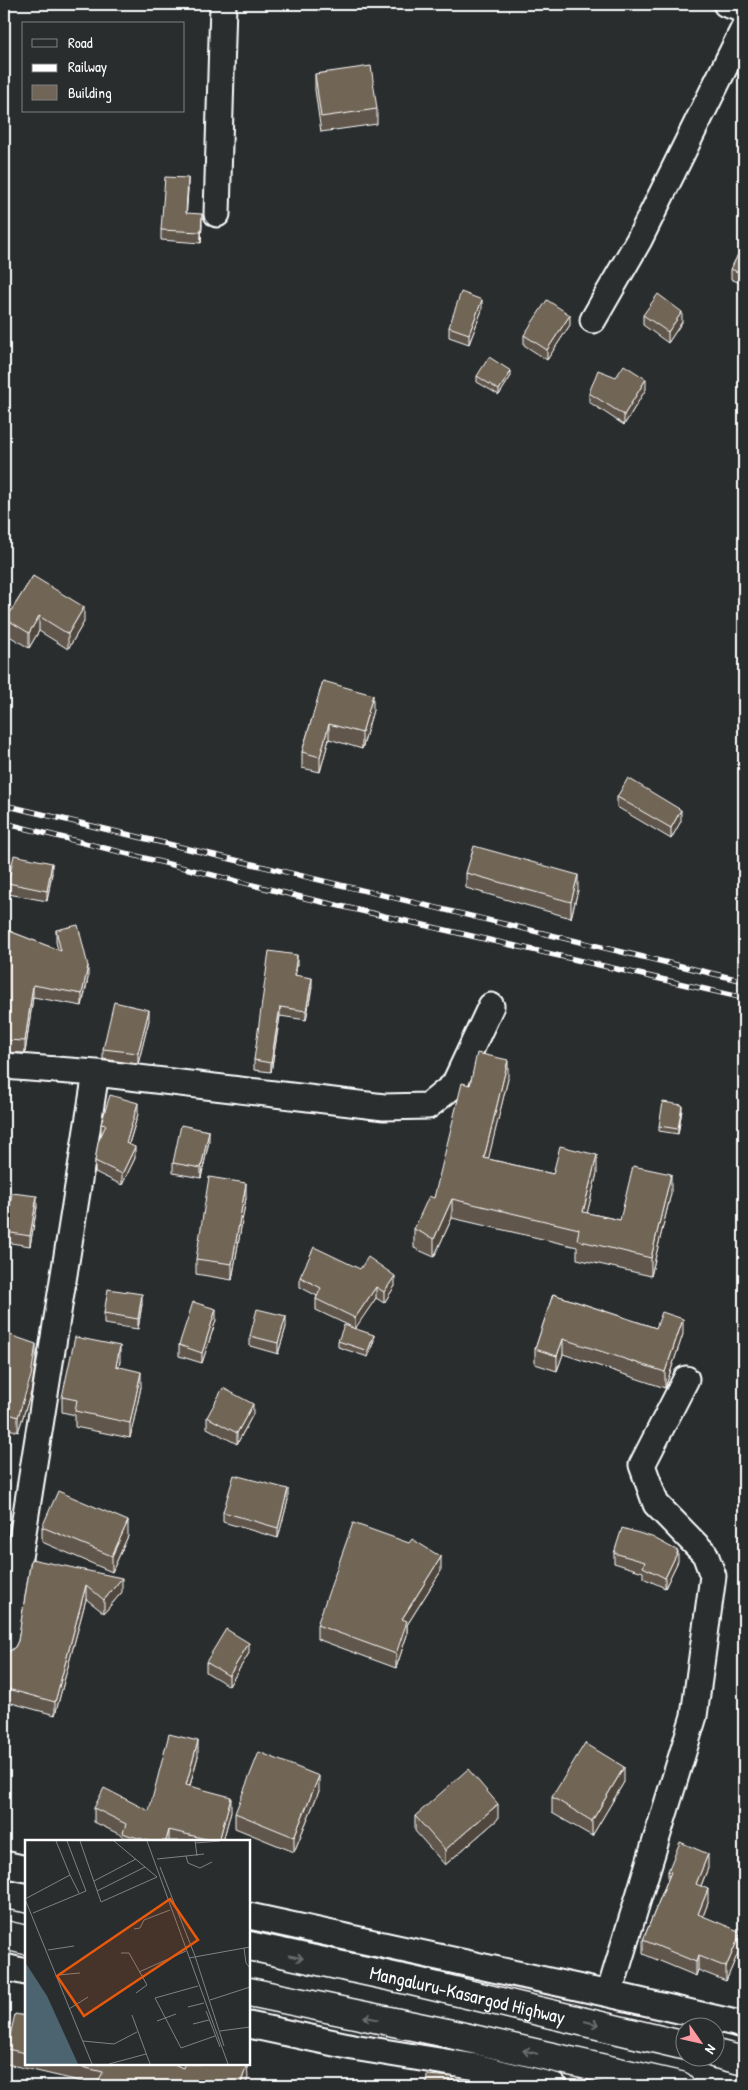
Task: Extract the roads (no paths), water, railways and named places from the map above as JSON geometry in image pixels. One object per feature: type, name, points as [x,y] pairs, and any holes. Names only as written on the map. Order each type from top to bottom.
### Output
[{"type":"highway","points":[[4,1894],[25,1898]]},
{"type":"highway","points":[[4,1935],[25,1940]]},
{"type":"highway","name":"Mangaluru-Kasargod Highway","points":[[250,1946],[431,1986],[676,2044]]},
{"type":"highway","points":[[250,1992],[451,2034],[680,2086]]},
{"type":"highway","points":[[726,2056],[744,2061]]},
{"type":"street","points":[[217,214],[223,4]]},
{"type":"street","points":[[726,4],[744,10]]},
{"type":"street","points":[[593,320],[639,240],[744,28]]},
{"type":"street","points":[[4,1066],[96,1073],[384,1107],[428,1106],[454,1085],[491,1006]]},
{"type":"street","points":[[4,1652],[96,1073]]},
{"type":"street","points":[[609,1994],[694,1716],[713,1576],[705,1554],[656,1504],[642,1465],[686,1379]]},
{"type":"street","points":[[4,1864],[25,1869]]},
{"type":"street","points":[[250,1916],[744,2025]]},
{"type":"street","points":[[4,1967],[25,1972]]},
{"type":"street","points":[[250,2025],[353,2047],[476,2067],[554,2086]]},
{"type":"railway","points":[[4,805],[744,981]]},
{"type":"railway","points":[[4,823],[305,898],[744,998]]}]
